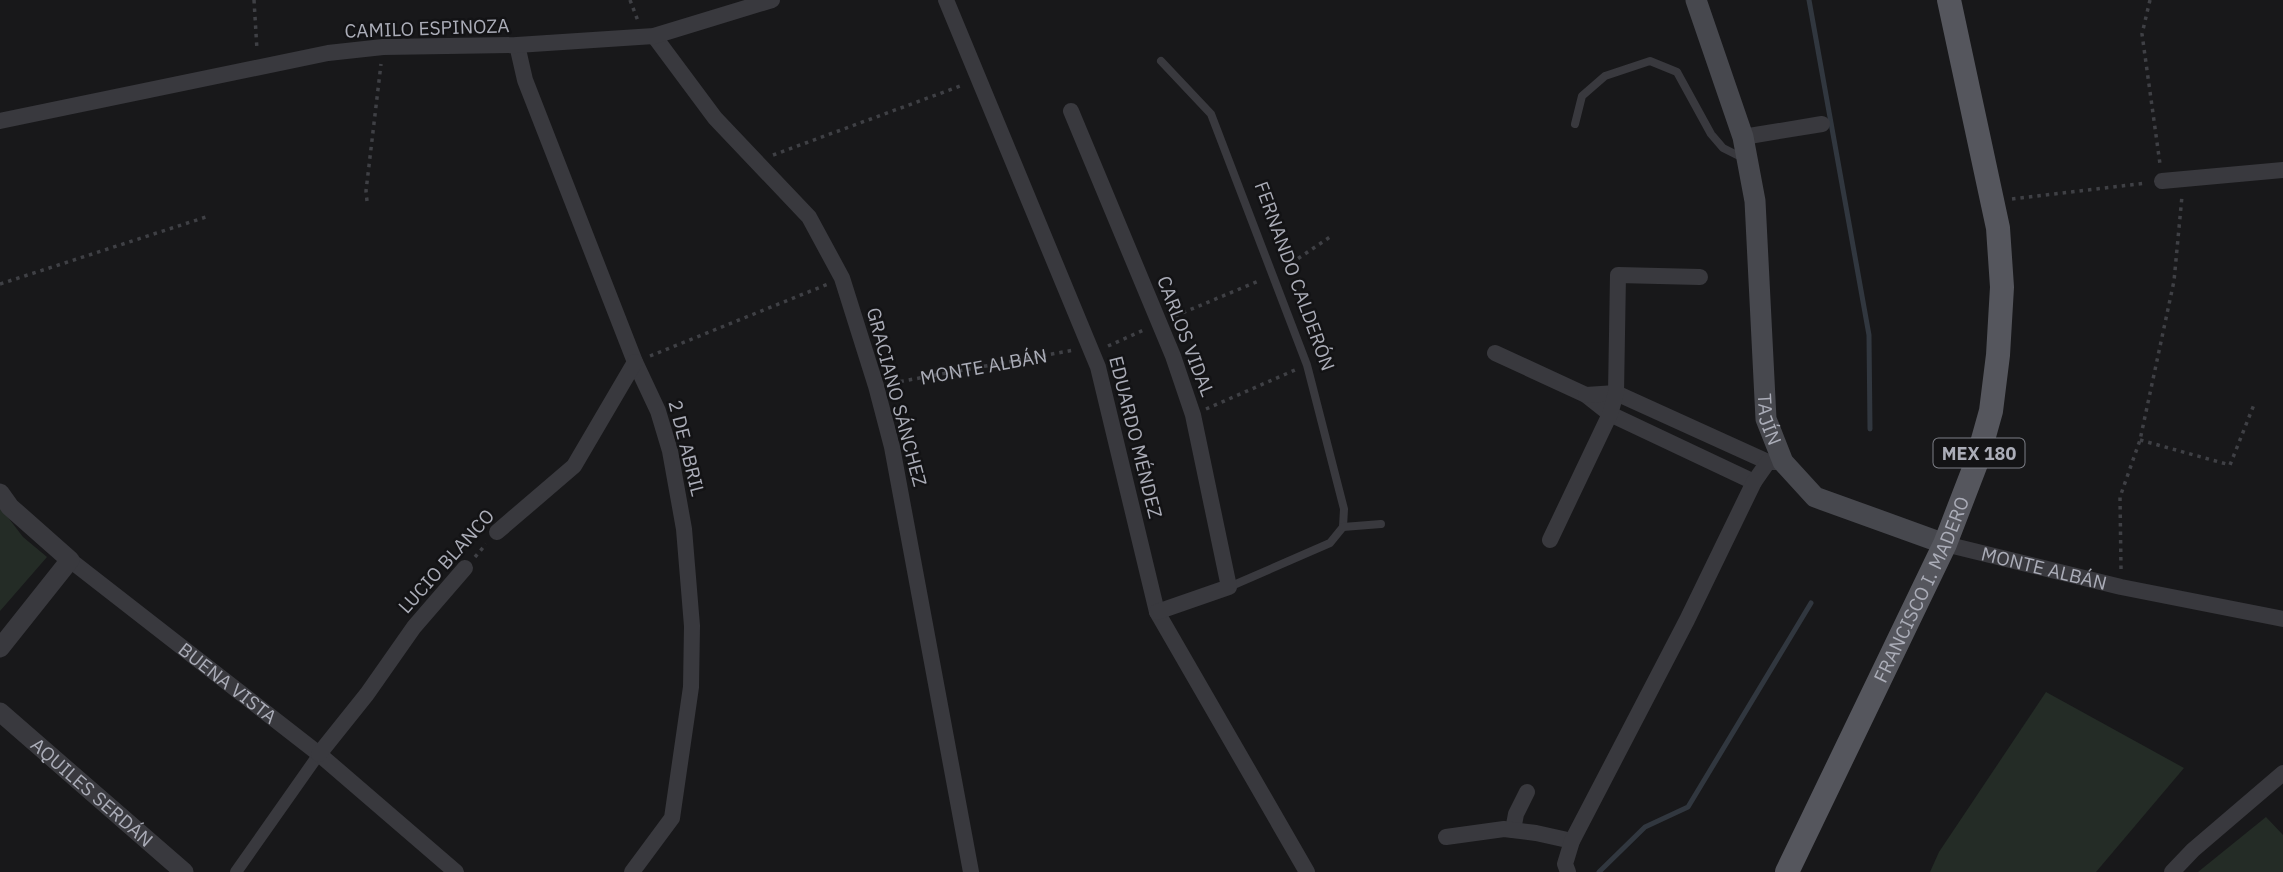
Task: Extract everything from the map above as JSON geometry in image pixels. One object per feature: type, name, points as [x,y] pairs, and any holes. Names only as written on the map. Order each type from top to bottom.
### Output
[{"type":"main road","name":"TAJÍN","points":[[1696,0],[1743,137],[1755,201],[1766,419],[1775,462]]},
{"type":"main road","name":"FRANCISCO I. MADERO","points":[[1787,872],[1945,544],[1978,461],[1991,411],[2002,287],[1998,228],[1949,0]]},
{"type":"main road","name":"MONTE ALBÁN","points":[[1775,462],[1815,497],[1945,544]]},
{"type":"street","name":"CAMILO ESPINOZA","points":[[0,121],[328,53],[383,47],[517,45],[654,36],[772,0]]},
{"type":"street","name":"EDUARDO MÉNDEZ","points":[[946,0],[1092,350],[1157,612],[1307,872]]},
{"type":"street","name":"GRACIANO SÁNCHEZ","points":[[654,36],[715,118],[809,217],[842,278],[892,447],[971,872]]},
{"type":"street","name":"2 DE ABRIL","points":[[517,45],[525,79],[635,362],[658,411],[670,451],[684,529],[692,626],[691,687],[672,818],[632,872]]},
{"type":"street","name":"CARLOS VIDAL","points":[[1071,111],[1159,323],[1193,415],[1229,587]]},
{"type":"street","points":[[1743,137],[1822,124]]},
{"type":"street","points":[[2162,181],[2283,170]]},
{"type":"street","points":[[1550,540],[1610,414],[1616,393],[1618,275],[1700,276]]},
{"type":"street","name":"MONTE ALBÁN","points":[[1495,353],[1586,395],[1610,414],[1754,482]]},
{"type":"street","name":"LUCIO BLANCO","points":[[497,532],[574,466],[635,362]]},
{"type":"street","name":"MONTE ALBÁN","points":[[1586,395],[1616,393],[1775,462]]},
{"type":"street","points":[[1678,446],[1690,426]]},
{"type":"street","name":"TAJÍN","points":[[1567,868],[1572,841],[1687,621],[1754,482],[1775,462]]},
{"type":"street","name":"BUENA VISTA","points":[[0,493],[10,508],[70,560],[319,754],[456,872]]},
{"type":"street","name":"MONTE ALBÁN","points":[[1945,544],[2121,587],[2283,619]]},
{"type":"street","points":[[0,648],[70,560]]},
{"type":"street","name":"LUCIO BLANCO","points":[[236,872],[319,754],[367,694],[414,627],[466,568]]},
{"type":"street","points":[[1157,612],[1229,587]]},
{"type":"street","name":"AQUILES SERDÁN","points":[[0,712],[184,872]]},
{"type":"street","points":[[2172,872],[2193,850],[2283,773]]},
{"type":"street","points":[[1513,830],[1516,814],[1527,792]]},
{"type":"street","points":[[1446,837],[1504,829],[1572,841]]},
{"type":"lane","name":"FERNANDO CALDERÓN","points":[[1161,61],[1211,114],[1274,275],[1307,365],[1344,509],[1343,527]]},
{"type":"lane","points":[[1575,124],[1582,96],[1605,76],[1650,61],[1676,72],[1711,134],[1723,149],[1747,160]]},
{"type":"lane","points":[[1229,587],[1330,543],[1343,527],[1381,524]]},
{"type":"path","points":[[254,0],[258,67]]},
{"type":"path","points":[[1993,202],[2162,181],[2142,34],[2150,0]]},
{"type":"path","points":[[367,201],[383,47]]},
{"type":"path","points":[[758,161],[980,79]]},
{"type":"path","points":[[2121,587],[2120,497],[2140,440],[2174,281],[2184,180]]},
{"type":"path","points":[[0,284],[209,216]]},
{"type":"path","name":"MONTE ALBÁN","points":[[876,386],[1092,350],[1274,275],[1330,237]]},
{"type":"path","points":[[635,362],[842,278]]},
{"type":"path","points":[[1193,415],[1307,365]]},
{"type":"path","points":[[2140,440],[2230,465],[2255,402]]},
{"type":"path","name":"LUCIO BLANCO","points":[[466,568],[497,532]]},
{"type":"shaded area","points":[[0,507],[23,537],[47,557],[0,611]]},
{"type":"shaded area","points":[[2046,692],[2184,768],[2096,872],[1930,872],[1939,852]]},
{"type":"shaded area","points":[[2266,817],[2283,835],[2283,872],[2198,872]]},
{"type":"waterway","points":[[1809,0],[1869,335],[1870,429]]},
{"type":"waterway","points":[[1599,872],[1645,827],[1688,807],[1811,603]]}]
